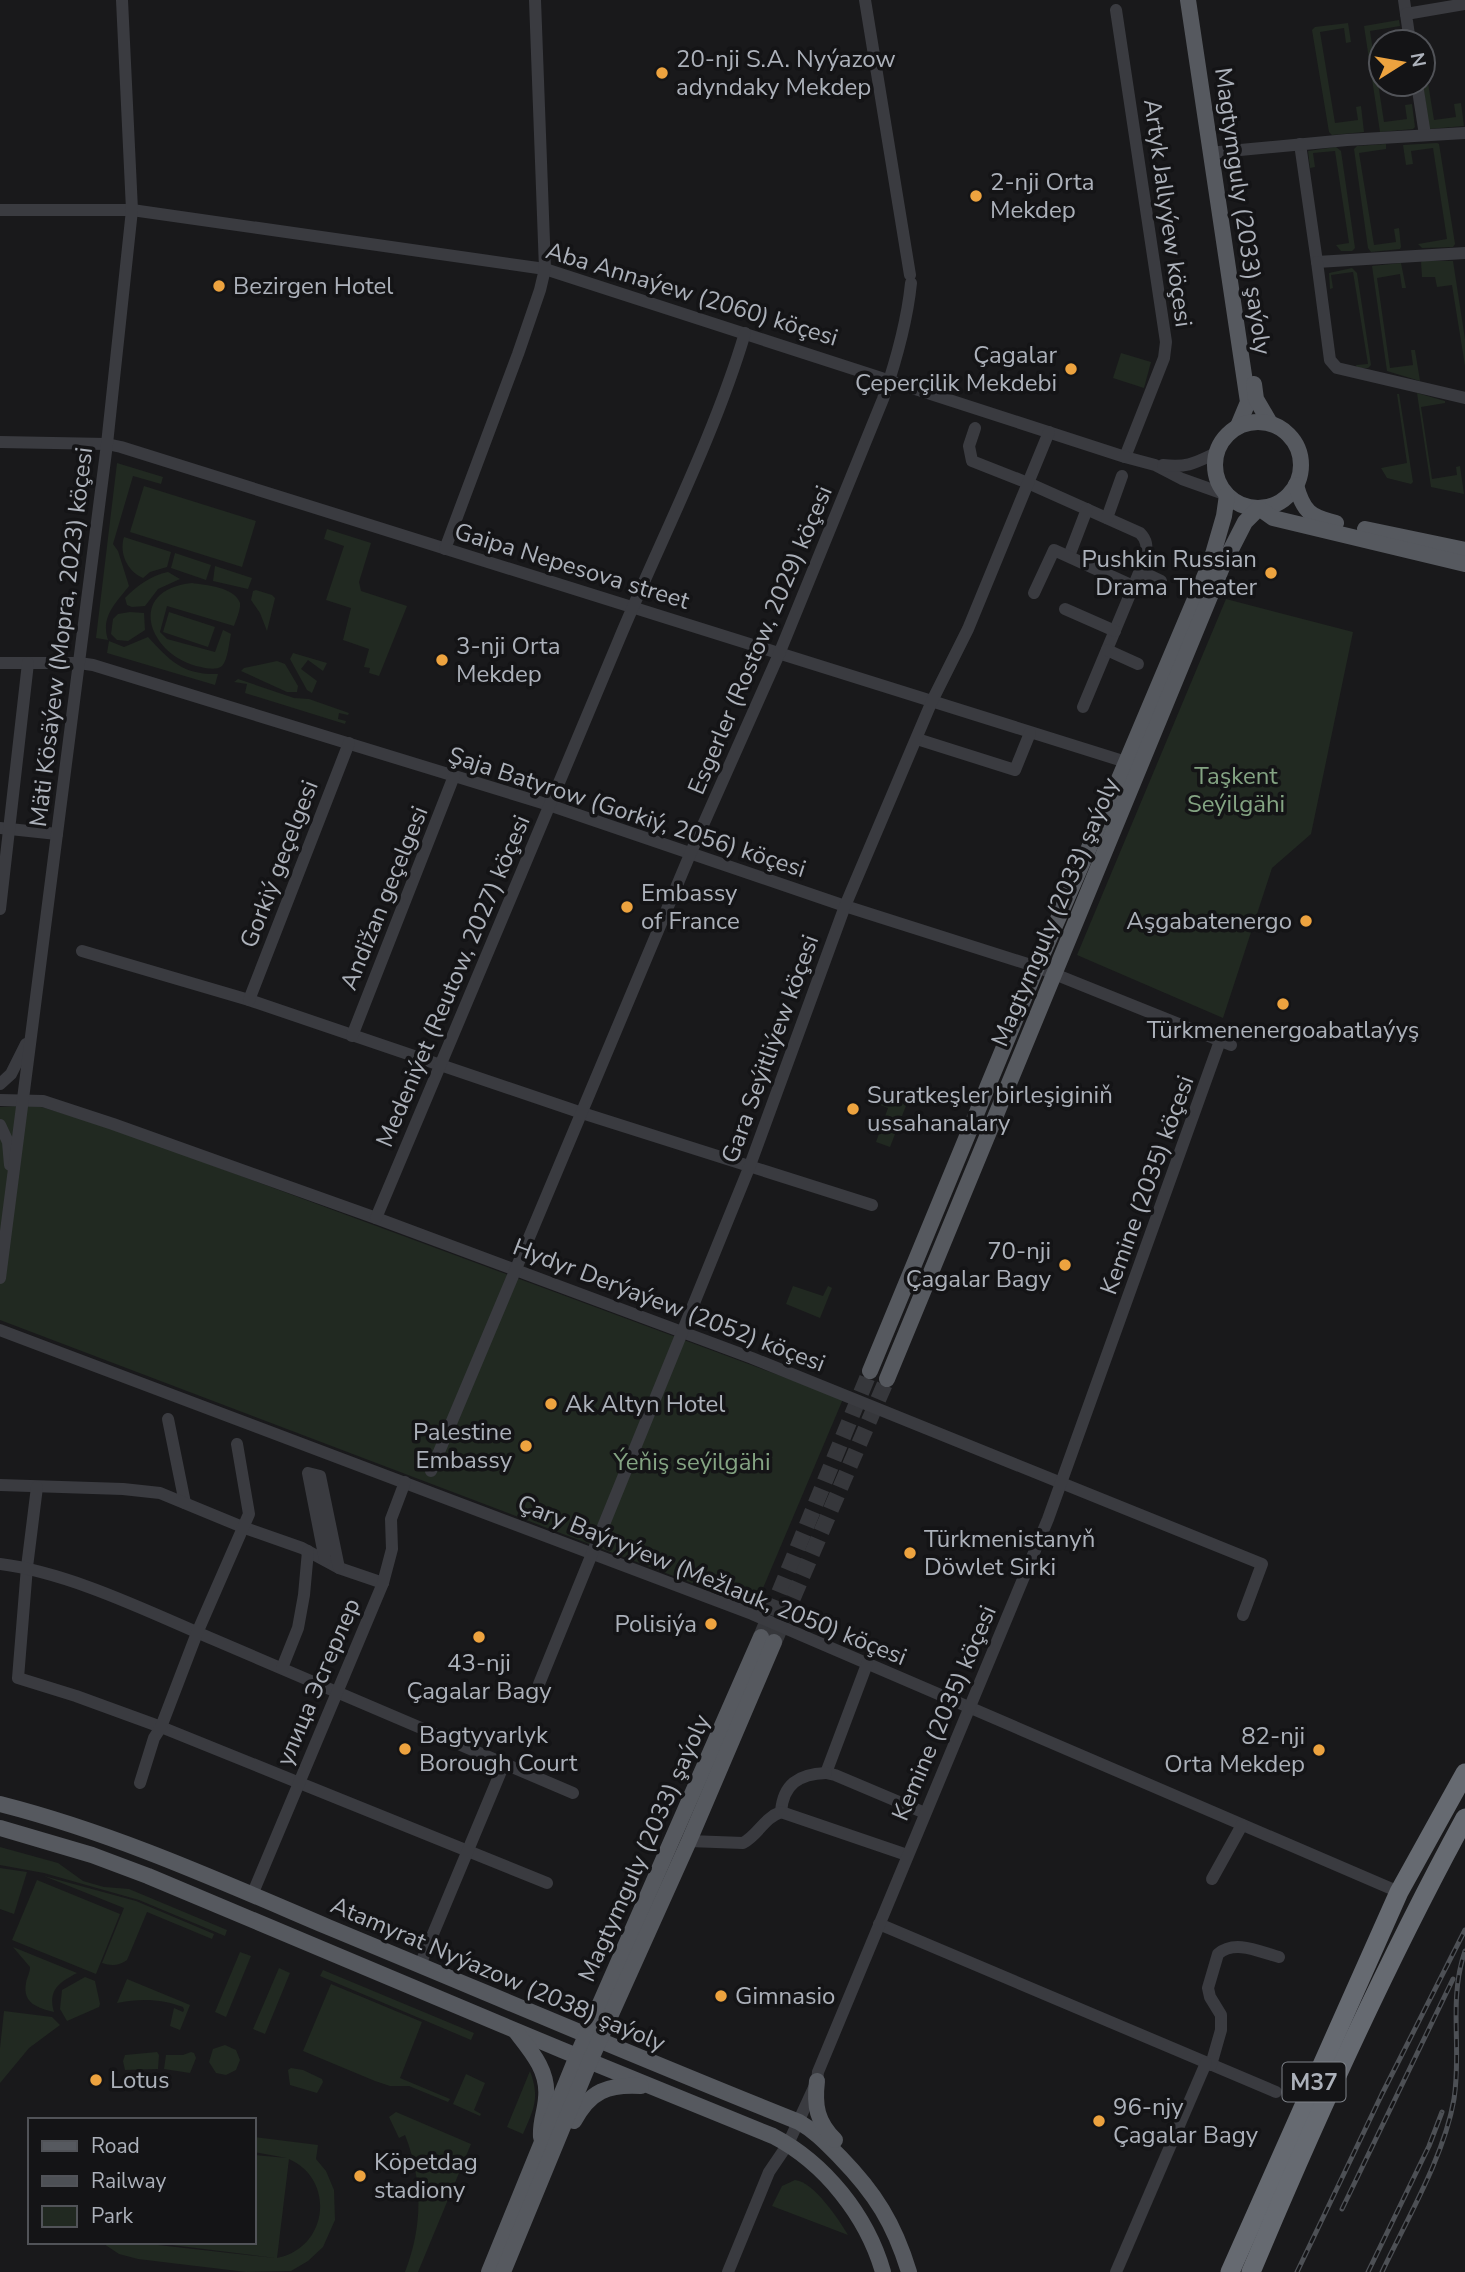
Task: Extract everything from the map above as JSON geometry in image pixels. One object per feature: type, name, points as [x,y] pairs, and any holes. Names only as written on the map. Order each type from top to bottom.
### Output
[{"type":"highway","name":"M37","points":[[1228,2272],[1399,1892],[1465,1773]]},
{"type":"highway","name":"M37","points":[[1251,2272],[1326,2097],[1394,1953],[1465,1818]]},
{"type":"main road","name":"Magtymguly (2033) şaýoly","points":[[1188,0],[1248,402],[1238,426]]},
{"type":"main road","name":"Magtymguly (2033) şaýoly","points":[[1198,0],[1256,399],[1270,423]]},
{"type":"main road","points":[[1259,508],[1280,502],[1296,485],[1300,459],[1297,446],[1289,436],[1270,423],[1257,422],[1238,426],[1228,433],[1216,453],[1216,476],[1227,495],[1235,502],[1259,508],[1273,518],[1465,564]]},
{"type":"main road","points":[[1296,485],[1301,502],[1308,512],[1319,519],[1465,550]]},
{"type":"main road","name":"Magtymguly (2033) şaýoly","points":[[870,1371],[1037,967],[1211,561],[1227,495]]},
{"type":"main road","name":"Magtymguly (2033) şaýoly","points":[[887,1379],[1223,565],[1245,522],[1259,508]]},
{"type":"main road","name":"Magtymguly (2033) şaýoly","points":[[503,2272],[584,2058],[768,1639],[689,1842],[592,2040]]},
{"type":"main road","name":"Atamyrat Nyýazow (2038) şaýoly","points":[[0,1804],[98,1833],[157,1854],[592,2040],[799,2122],[818,2136],[870,2189],[894,2231],[909,2272]]},
{"type":"main road","name":"Atamyrat Nyýazow (2038) şaýoly","points":[[0,1828],[80,1851],[148,1876],[788,2144],[826,2177],[849,2203],[869,2236],[883,2272]]},
{"type":"main road","points":[[515,2031],[536,2058],[546,2082],[546,2100],[540,2122],[549,2145],[568,2133],[587,2101],[594,2095],[619,2086],[659,2089]]},
{"type":"main road","points":[[817,2081],[814,2099],[822,2126],[863,2169],[870,2189]]},
{"type":"main road","name":"Magtymguly (2033) şaýoly","points":[[489,2272],[549,2145]]},
{"type":"street","name":"Mäti Kösäýew (Mopra, 2023) köçesi","points":[[0,1278],[107,444],[132,210],[122,0]]},
{"type":"street","points":[[445,549],[541,290],[545,269],[535,0]]},
{"type":"street","name":"Esgerler (Rostow, 2029) köçesi","points":[[431,1471],[691,852],[779,654],[890,381],[908,305],[910,279],[865,0]]},
{"type":"street","points":[[1404,0],[1408,28]]},
{"type":"street","points":[[1406,14],[1465,4]]},
{"type":"street","name":"Artyk Jallyýew köçesi","points":[[1116,10],[1166,342],[1164,358],[1125,457]]},
{"type":"street","points":[[1419,98],[1425,135]]},
{"type":"street","points":[[1219,152],[1465,133]]},
{"type":"street","points":[[1300,144],[1330,360],[1338,368],[1465,398]]},
{"type":"street","name":"Aba Annaýew (2060) köçesi","points":[[0,210],[132,210],[545,269],[1125,457],[1155,464],[1182,480],[1227,495]]},
{"type":"street","points":[[1317,262],[1465,253]]},
{"type":"street","name":"Medeniýet (Reutow, 2027) köçesi","points":[[376,1218],[632,606],[727,399],[745,333]]},
{"type":"street","points":[[975,428],[969,446],[972,461],[1087,509],[1140,533],[1144,538],[1146,556],[1083,706]]},
{"type":"street","name":"Gara Seýitliýew köçesi","points":[[539,1684],[749,1168],[845,906],[932,701],[968,629],[1049,432]]},
{"type":"street","name":"Gaipa Nepesova street","points":[[0,442],[107,444],[1126,762]]},
{"type":"street","points":[[1155,464],[1180,467],[1192,465],[1216,453]]},
{"type":"street","points":[[1107,518],[1122,476]]},
{"type":"street","points":[[1069,556],[1087,509]]},
{"type":"street","points":[[1034,593],[1052,551],[1056,550],[1133,586]]},
{"type":"street","points":[[1140,571],[1161,581]]},
{"type":"street","points":[[1065,609],[1115,631]]},
{"type":"street","points":[[1107,650],[1138,664]]},
{"type":"street","name":"Şaja Batyrow (Gorkiý, 2056) köçesi","points":[[0,663],[79,663],[144,680],[549,805],[845,906],[1037,967],[1225,1043]]},
{"type":"street","points":[[0,909],[5,828],[28,663]]},
{"type":"street","points":[[918,739],[1015,770],[1030,733]]},
{"type":"street","name":"Gorkiý geçelgesi","points":[[249,1000],[349,743]]},
{"type":"street","name":"Andižan geçelgesi","points":[[352,1036],[454,776]]},
{"type":"street","points":[[5,828],[57,834]]},
{"type":"street","points":[[82,951],[249,1000],[582,1114],[872,1205]]},
{"type":"street","points":[[0,1084],[11,1074],[21,1057],[34,1021]]},
{"type":"street","name":"Kemine (2035) köçesi","points":[[728,2272],[769,2172],[788,2144],[817,2081],[818,2072],[1062,1482],[1225,1043]]},
{"type":"street","name":"Hydyr Derýaýew (2052) köçesi","points":[[0,1100],[43,1101],[376,1218],[682,1331],[1262,1564],[1243,1615]]},
{"type":"street","points":[[0,1125],[8,1142],[12,1190]]},
{"type":"street","name":"Çary Baýryýew (Mežlauk, 2050) köçesi","points":[[0,1330],[752,1614],[1399,1892]]},
{"type":"street","points":[[168,1419],[185,1503]]},
{"type":"street","points":[[140,1783],[154,1738],[161,1727],[197,1633],[245,1528],[249,1514],[237,1444]]},
{"type":"street","points":[[325,1560],[308,1473],[320,1476],[340,1568]]},
{"type":"street","name":"улица Эсгерлер","points":[[252,1895],[383,1583],[392,1549],[391,1519],[405,1482]]},
{"type":"street","points":[[0,1485],[160,1493],[308,1551],[340,1568],[383,1583]]},
{"type":"street","points":[[37,1487],[18,1678],[161,1727],[547,1883]]},
{"type":"street","points":[[282,1668],[298,1628],[308,1551]]},
{"type":"street","points":[[0,1564],[27,1567],[62,1578],[337,1691],[573,1793]]},
{"type":"street","points":[[826,1773],[867,1664]]},
{"type":"street","points":[[420,1965],[504,1764]]},
{"type":"street","points":[[781,1812],[784,1795],[793,1783],[804,1776],[826,1773],[925,1813]]},
{"type":"street","points":[[689,1842],[743,1843],[768,1819],[781,1812],[908,1855]]},
{"type":"street","points":[[1212,1879],[1242,1825]]},
{"type":"street","points":[[879,1924],[1276,2091]]},
{"type":"street","points":[[1116,2272],[1209,2064],[1221,2030],[1221,2015],[1210,1997],[1208,1988],[1218,1954],[1227,1948],[1242,1947],[1279,1957]]},
{"type":"green space","points":[[1399,20],[1400,26],[1367,28],[1367,46],[1364,26]]},
{"type":"green space","points":[[1348,23],[1351,42],[1346,43],[1344,28],[1320,32],[1335,123],[1358,120],[1356,107],[1361,106],[1364,132],[1332,135],[1329,132],[1312,30],[1315,27]]},
{"type":"green space","points":[[1375,98],[1380,98],[1384,122],[1407,119],[1405,105],[1412,104],[1413,129],[1380,132]]},
{"type":"green space","points":[[1425,98],[1430,98],[1434,120],[1456,117],[1454,104],[1461,103],[1464,126],[1429,129]]},
{"type":"green space","points":[[1437,143],[1455,244],[1453,247],[1422,248],[1418,244],[1447,239],[1433,148],[1411,151],[1413,164],[1406,165],[1403,145]]},
{"type":"green space","points":[[1386,144],[1386,149],[1359,153],[1374,245],[1396,242],[1394,229],[1399,228],[1401,247],[1371,252],[1368,248],[1354,149],[1357,146]]},
{"type":"green space","points":[[1336,147],[1341,151],[1355,248],[1352,251],[1341,251],[1336,245],[1349,243],[1335,151],[1313,153],[1315,167],[1310,168],[1308,151]]},
{"type":"green space","points":[[1423,261],[1453,261],[1465,339],[1465,366],[1452,285],[1437,287],[1435,277],[1422,277]]},
{"type":"green space","points":[[1401,263],[1406,288],[1402,288],[1400,274],[1377,278],[1390,368],[1413,365],[1411,350],[1415,350],[1420,381],[1387,371],[1372,266]]},
{"type":"green space","points":[[1352,268],[1357,273],[1371,365],[1368,368],[1357,368],[1356,365],[1368,364],[1353,272],[1331,275],[1333,288],[1330,289],[1329,273]]},
{"type":"green space","points":[[1121,353],[1151,362],[1144,388],[1113,378]]},
{"type":"green space","points":[[1417,393],[1445,401],[1421,407],[1432,479],[1457,475],[1456,467],[1460,466],[1464,494],[1431,487]]},
{"type":"green space","points":[[1397,394],[1413,482],[1411,484],[1387,478],[1381,468],[1407,463]]},
{"type":"green space","points":[[117,463],[163,477],[161,484],[133,476],[113,544],[118,551],[129,586],[108,617],[108,640],[96,638]]},
{"type":"green space","points":[[144,486],[256,521],[242,567],[130,532]]},
{"type":"green space","points":[[327,529],[371,543],[359,582],[361,591],[407,606],[379,676],[369,673],[370,668],[364,667],[369,649],[343,640],[351,608],[326,600],[344,546],[324,539]]},
{"type":"green space","points":[[124,537],[171,552],[167,567],[150,572],[143,578],[137,575],[126,561]]},
{"type":"green space","points":[[175,553],[211,565],[206,580],[171,568]]},
{"type":"green space","points":[[215,566],[252,578],[248,589],[213,581]]},
{"type":"green space","points":[[168,572],[180,579],[158,589],[145,606],[127,605],[125,598],[134,589],[150,578]]},
{"type":"green space","points":[[192,583],[226,590],[237,598],[240,605],[234,626],[167,606],[160,632],[167,639],[215,652],[223,630],[231,634],[226,660],[218,668],[204,668],[183,661],[168,651],[157,638],[152,624],[151,610],[157,598],[171,588]]},
{"type":"green space","points":[[253,591],[275,598],[267,631],[251,600]]},
{"type":"green space","name":"Taşkent Seýilgähi","points":[[1226,599],[1353,632],[1311,834],[1272,868],[1223,1018],[1077,955]]},
{"type":"green space","points":[[169,612],[215,627],[208,647],[163,632]]},
{"type":"green space","points":[[144,613],[145,630],[128,641],[117,640],[111,634],[113,619],[118,614]]},
{"type":"green space","points":[[148,637],[178,665],[195,672],[218,674],[215,685],[107,653],[109,641],[124,647]]},
{"type":"green space","points":[[293,653],[327,663],[323,671],[308,660],[301,669],[317,681],[312,693],[307,690],[290,659]]},
{"type":"green space","points":[[277,661],[285,664],[298,686],[297,692],[287,692],[241,671],[244,668]]},
{"type":"green space","points":[[238,679],[349,713],[339,713],[338,719],[346,721],[345,724],[245,693],[247,684],[234,682]]},
{"type":"green space","points":[[884,1088],[909,1098],[890,1147],[876,1142],[888,1108],[878,1104]]},
{"type":"green space","name":"Ýeňiş seýilgähi","points":[[35,1105],[120,1131],[843,1399],[755,1607],[0,1320],[0,1107]]},
{"type":"green space","points":[[793,1286],[823,1296],[828,1286],[832,1288],[820,1318],[786,1304]]},
{"type":"green space","points":[[0,1847],[58,1863],[83,1881],[104,1887],[129,1889],[227,1930],[225,1936],[139,1900],[44,1873],[0,1865]]},
{"type":"green space","points":[[0,1868],[27,1872],[14,1914],[0,1909]]},
{"type":"green space","points":[[44,1876],[136,1901],[214,1934],[212,1939],[147,1912],[127,1960],[115,1965],[102,1963],[124,1908]]},
{"type":"green space","points":[[37,1880],[120,1914],[96,1974],[12,1940]]},
{"type":"green space","points":[[13,1947],[77,1973],[56,1988],[52,1998],[54,2012],[37,2007],[29,2000],[25,1990],[30,1967]]},
{"type":"green space","points":[[240,1952],[251,1956],[226,2017],[215,2012]]},
{"type":"green space","points":[[279,1968],[290,1973],[265,2034],[253,2029]]},
{"type":"green space","points":[[323,1970],[474,2033],[471,2040],[320,1976]]},
{"type":"green space","points":[[85,1977],[95,1981],[99,2007],[67,2021],[60,2009],[62,1990]]},
{"type":"green space","points":[[127,1979],[190,2005],[180,2030],[170,2026],[174,2008],[183,2012],[183,2007],[151,2000],[117,2003]]},
{"type":"green space","points":[[331,1984],[422,2022],[400,2078],[450,2099],[448,2102],[409,2086],[390,2086],[375,2081],[303,2051]]},
{"type":"green space","points":[[4,2011],[52,2017],[60,2025],[29,2048],[0,2083],[0,2048]]},
{"type":"green space","points":[[225,2045],[236,2050],[240,2060],[236,2070],[226,2075],[216,2073],[209,2062],[213,2049]]},
{"type":"green space","points":[[157,2052],[158,2069],[125,2070],[125,2055]]},
{"type":"green space","points":[[191,2052],[196,2058],[190,2073],[164,2069],[166,2055]]},
{"type":"green space","points":[[288,2070],[303,2070],[322,2079],[317,2093],[290,2085]]},
{"type":"green space","points":[[530,2071],[535,2096],[523,2134],[507,2127]]},
{"type":"green space","points":[[466,2074],[485,2083],[474,2110],[481,2114],[480,2116],[453,2104]]},
{"type":"green space","points":[[396,2112],[471,2144],[418,2272],[405,2272],[418,2221],[418,2186],[405,2135],[399,2138],[389,2117]]},
{"type":"green space","points":[[256,2137],[318,2145],[316,2159],[326,2171],[334,2190],[335,2220],[323,2247],[308,2261],[291,2271],[246,2272],[138,2259],[119,2254],[104,2244],[149,2244],[275,2258],[164,2244],[256,2244],[256,2155],[287,2158],[256,2152]],"holes":[[[289,2159],[304,2169],[314,2182],[320,2213],[316,2228],[307,2241],[294,2252],[277,2258]]]},
{"type":"green space","points":[[795,2180],[818,2194],[848,2235],[772,2206],[782,2186]]},
{"type":"tunnel","points":[[761,1637],[870,1371]]},
{"type":"tunnel","points":[[774,1642],[887,1379]]},
{"type":"railway","points":[[1297,2272],[1382,2094],[1465,1930]]},
{"type":"railway","points":[[1382,2272],[1424,2187],[1449,2121],[1456,2080],[1457,1988],[1465,1951]]},
{"type":"railway","points":[[1342,2209],[1453,1979]]},
{"type":"railway","points":[[1368,2272],[1429,2146],[1442,2112]]},
{"type":"place","name":"20-nji S.A. Nyýazow adyndaky Mekdep","points":[[662,73]]},
{"type":"place","name":"2-nji Orta Mekdep","points":[[976,196]]},
{"type":"place","name":"Bezirgen Hotel","points":[[219,286]]},
{"type":"place","name":"Çagalar Çeperçilik Mekdebi","points":[[1071,369]]},
{"type":"place","name":"Pushkin Russian Drama Theater","points":[[1271,573]]},
{"type":"place","name":"3-nji Orta Mekdep","points":[[442,660]]},
{"type":"place","name":"Embassy of France","points":[[627,907]]},
{"type":"place","name":"Aşgabatenergo","points":[[1306,921]]},
{"type":"place","name":"Türkmenenergoabatlaýyş","points":[[1283,1004]]},
{"type":"place","name":"Suratkeşler birleşiginiň ussahanalary","points":[[853,1109]]},
{"type":"place","name":"70-nji Çagalar Bagy","points":[[1065,1265]]},
{"type":"place","name":"Ak Altyn Hotel","points":[[551,1404]]},
{"type":"place","name":"Palestine Embassy","points":[[526,1446]]},
{"type":"place","name":"Türkmenistanyň Döwlet Sirki","points":[[910,1553]]},
{"type":"place","name":"Polisiýa","points":[[711,1624]]},
{"type":"place","name":"43-nji Çagalar Bagy","points":[[479,1637]]},
{"type":"place","name":"Bagtyyarlyk Borough Court","points":[[405,1749]]},
{"type":"place","name":"82-nji Orta Mekdep","points":[[1319,1750]]},
{"type":"place","name":"Gimnasio","points":[[721,1996]]},
{"type":"place","name":"Lotus","points":[[96,2080]]},
{"type":"place","name":"96-njy Çagalar Bagy","points":[[1099,2121]]},
{"type":"place","name":"Köpetdag stadiony","points":[[360,2176]]}]
